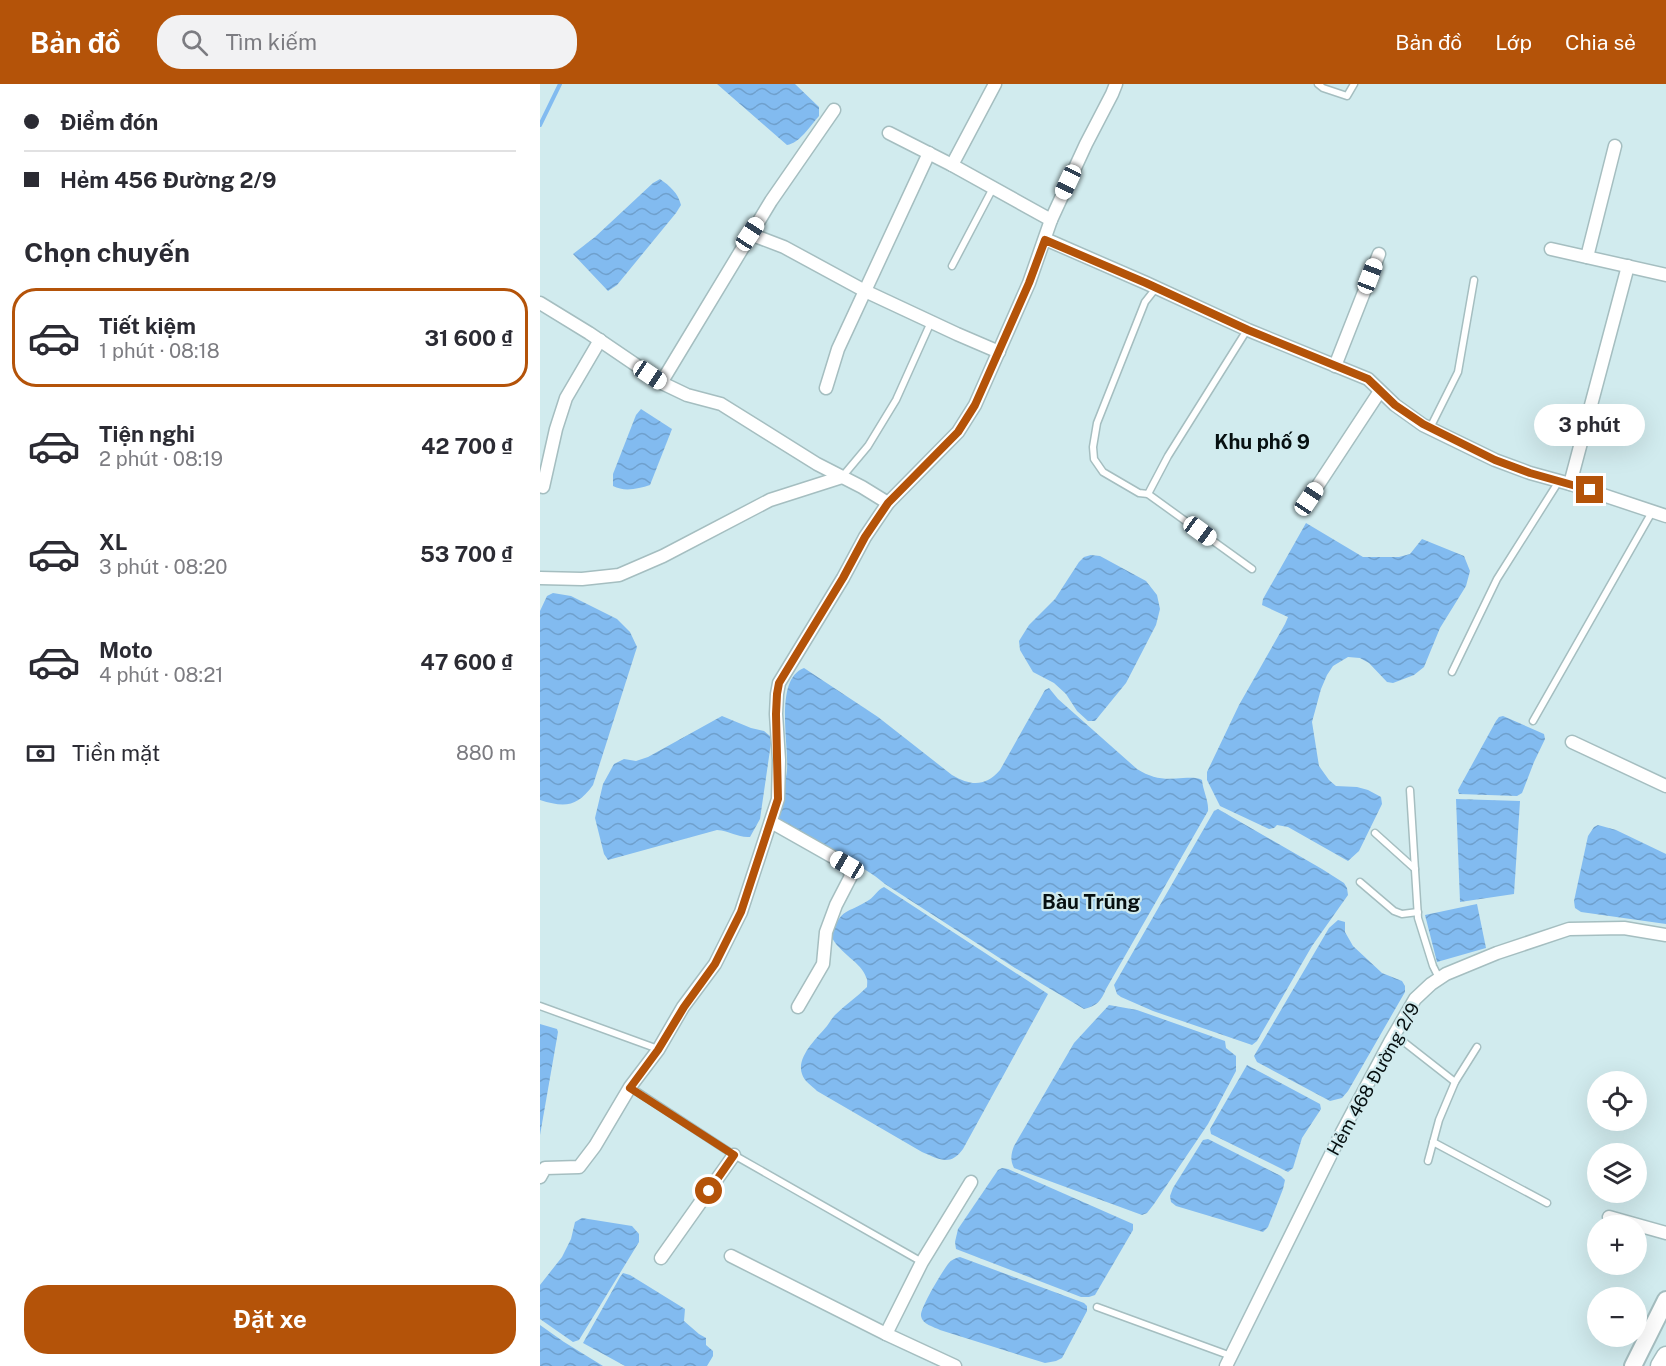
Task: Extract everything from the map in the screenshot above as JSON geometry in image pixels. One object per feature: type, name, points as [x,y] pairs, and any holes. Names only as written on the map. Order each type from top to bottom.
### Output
[{"type":"main road","points":[[1633,1366],[1666,1300]]},
{"type":"main road","points":[[1660,1366],[1666,1356]]},
{"type":"street","points":[[952,165],[994,84]]},
{"type":"street","points":[[540,1177],[545,1168],[579,1167],[595,1146],[630,1088],[658,1050],[684,1007],[715,964],[741,912],[778,799],[776,714],[779,683],[843,578],[865,537],[888,503],[958,432],[975,405],[1029,283],[1051,220],[1116,84]]},
{"type":"street","points":[[661,383],[750,234],[834,110]]},
{"type":"street","points":[[889,133],[1051,220]]},
{"type":"street","points":[[1587,257],[1615,146]]},
{"type":"street","points":[[826,388],[838,348],[928,153]]},
{"type":"street","points":[[750,234],[784,247],[865,291],[999,352]]},
{"type":"street","points":[[1045,240],[1156,287],[1248,330],[1368,379],[1395,405],[1430,428],[1495,460],[1666,516]]},
{"type":"street","points":[[1551,249],[1666,275]]},
{"type":"street","points":[[1335,366],[1379,254]]},
{"type":"street","points":[[1564,482],[1628,266]]},
{"type":"street","points":[[540,303],[600,340],[661,383],[687,395],[721,404],[817,464],[888,503]]},
{"type":"street","points":[[543,487],[556,429],[566,398],[600,340]]},
{"type":"street","points":[[1309,499],[1380,391]]},
{"type":"street","points":[[540,578],[582,579],[619,575],[663,556],[770,500],[842,477]]},
{"type":"street","points":[[1572,742],[1666,786]]},
{"type":"street","points":[[771,822],[847,865],[849,869],[850,876],[826,932],[823,964],[798,1007]]},
{"type":"street","name":"Hẻm 468 Đường 2/9","points":[[1228,1361],[1342,1132],[1415,999],[1446,974],[1497,953],[1569,929],[1624,928],[1666,935]]},
{"type":"street","points":[[661,1258],[734,1155]]},
{"type":"street","points":[[886,1334],[922,1262],[971,1182]]},
{"type":"street","points":[[1647,1228],[1666,1233]]},
{"type":"street","points":[[731,1256],[955,1366]]},
{"type":"lane","points":[[1318,84],[1347,96],[1354,84]]},
{"type":"lane","points":[[952,266],[993,188]]},
{"type":"lane","points":[[1430,428],[1458,372],[1474,280]]},
{"type":"lane","points":[[1156,287],[1145,302],[1097,423],[1093,447],[1094,459],[1103,472],[1139,493],[1148,494],[1252,569]]},
{"type":"lane","points":[[842,477],[868,446],[896,400],[931,322]]},
{"type":"lane","points":[[1148,494],[1168,456],[1248,330]]},
{"type":"lane","points":[[1452,672],[1497,579],[1564,482]]},
{"type":"lane","points":[[1533,721],[1652,512]]},
{"type":"lane","points":[[1410,790],[1418,918],[1439,978]]},
{"type":"lane","points":[[1375,833],[1416,869]]},
{"type":"lane","points":[[1360,882],[1394,912],[1402,914],[1418,912]]},
{"type":"lane","points":[[540,1006],[658,1050]]},
{"type":"lane","points":[[1394,1035],[1455,1082]]},
{"type":"lane","points":[[1428,1161],[1439,1120],[1455,1082],[1477,1047]]},
{"type":"lane","points":[[630,1088],[734,1155],[922,1262]]},
{"type":"lane","points":[[1433,1142],[1547,1203]]},
{"type":"lane","points":[[1097,1307],[1228,1361]]},
{"type":"water","points":[[717,84],[795,84],[819,107],[819,116],[800,138],[787,145]]},
{"type":"water","points":[[660,179],[673,190],[681,205],[617,285],[608,291],[573,254]]},
{"type":"water","points":[[641,409],[672,429],[650,485],[631,489],[617,488],[613,486],[613,474],[636,415]]},
{"type":"water","points":[[1306,523],[1363,557],[1399,557],[1410,554],[1422,539],[1464,556],[1470,571],[1466,586],[1440,628],[1424,667],[1414,675],[1393,683],[1387,682],[1369,663],[1360,658],[1348,657],[1333,666],[1321,689],[1312,722],[1319,766],[1336,786],[1357,787],[1381,797],[1382,804],[1359,851],[1348,861],[1288,827],[1277,825],[1269,829],[1220,806],[1207,780],[1207,772],[1239,705],[1288,617],[1262,605],[1263,599]]},
{"type":"water","points":[[1091,555],[1100,556],[1146,581],[1157,595],[1160,609],[1156,625],[1126,683],[1095,721],[1088,721],[1077,711],[1066,694],[1054,683],[1033,672],[1020,650],[1019,641],[1029,625],[1055,599],[1079,562]]},
{"type":"water","points":[[553,593],[571,596],[617,619],[630,632],[637,647],[593,785],[576,802],[564,805],[540,800],[540,611],[547,596]]},
{"type":"water","points":[[804,668],[878,717],[952,775],[972,783],[989,780],[1000,770],[1045,690],[1049,688],[1058,699],[1137,769],[1159,778],[1202,780],[1208,811],[1098,1002],[1084,1009],[1015,968],[866,870],[788,830],[782,824],[779,813],[787,770],[786,698],[795,674]]},
{"type":"water","points":[[722,716],[764,731],[770,736],[771,743],[760,819],[750,837],[717,830],[608,860],[604,854],[595,818],[603,784],[614,764],[624,759],[636,761],[648,757]]},
{"type":"water","points":[[1503,716],[1544,734],[1545,739],[1522,793],[1517,796],[1459,794],[1458,790],[1496,721]]},
{"type":"water","points":[[1456,799],[1520,801],[1514,894],[1460,902]]},
{"type":"water","points":[[1218,809],[1322,869],[1344,883],[1347,888],[1348,895],[1312,946],[1257,1041],[1252,1045],[1153,1011],[1121,997],[1117,994],[1114,985],[1214,811]]},
{"type":"water","points":[[1598,825],[1616,830],[1666,854],[1666,924],[1581,912],[1575,908],[1574,901],[1588,836]]},
{"type":"water","points":[[884,887],[1048,994],[963,1149],[949,1160],[939,1159],[922,1152],[817,1091],[802,1074],[802,1061],[808,1048],[835,1015],[867,987],[864,972],[839,948],[831,936],[835,926],[842,915],[869,900]]},
{"type":"water","points":[[1477,904],[1486,948],[1437,962],[1425,915]]},
{"type":"water","points":[[1338,920],[1345,922],[1345,932],[1353,946],[1382,973],[1402,981],[1405,992],[1348,1091],[1342,1098],[1330,1101],[1257,1062],[1254,1056],[1329,928]]},
{"type":"water","points":[[1109,1005],[1137,1010],[1225,1041],[1226,1048],[1236,1056],[1236,1071],[1208,1124],[1154,1204],[1147,1213],[1142,1215],[1014,1168],[1011,1160],[1014,1146],[1074,1043]]},
{"type":"water","points":[[540,1024],[557,1029],[558,1032],[540,1135]]},
{"type":"water","points":[[1247,1065],[1320,1104],[1321,1109],[1302,1138],[1293,1168],[1288,1172],[1211,1134],[1210,1129]]},
{"type":"water","points":[[1208,1139],[1285,1180],[1268,1227],[1263,1232],[1176,1206],[1171,1202],[1170,1196],[1173,1188],[1203,1140]]},
{"type":"water","points":[[1002,1168],[1133,1224],[1133,1230],[1095,1295],[1081,1297],[956,1249],[958,1229],[998,1170]]},
{"type":"water","points":[[582,1218],[632,1226],[639,1234],[639,1242],[579,1340],[573,1342],[540,1319],[540,1285],[562,1257],[571,1239],[575,1222]]},
{"type":"water","points":[[960,1257],[1084,1303],[1087,1311],[1062,1358],[1045,1363],[940,1330],[924,1321],[921,1316],[924,1306],[941,1274],[953,1259]]},
{"type":"water","points":[[623,1273],[685,1309],[684,1321],[706,1338],[706,1345],[713,1351],[713,1356],[707,1366],[625,1366],[583,1343]]},
{"type":"water","points":[[540,1325],[564,1342],[603,1366],[540,1366]]},
{"type":"waterway","points":[[540,125],[560,84]]},
{"type":"district","name":"Khu phố 9","points":[[1262,442]]},
{"type":"district","name":"Bàu Trũng","points":[[1091,902]]},
{"type":"route","points":[[709,1191],[734,1155],[630,1088],[715,964],[741,912],[778,799],[776,714],[779,683],[843,578],[865,537],[888,503],[958,432],[975,405],[1029,283],[1045,240],[1248,330],[1368,379],[1395,405],[1423,424],[1495,460],[1530,473],[1590,490]]}]
